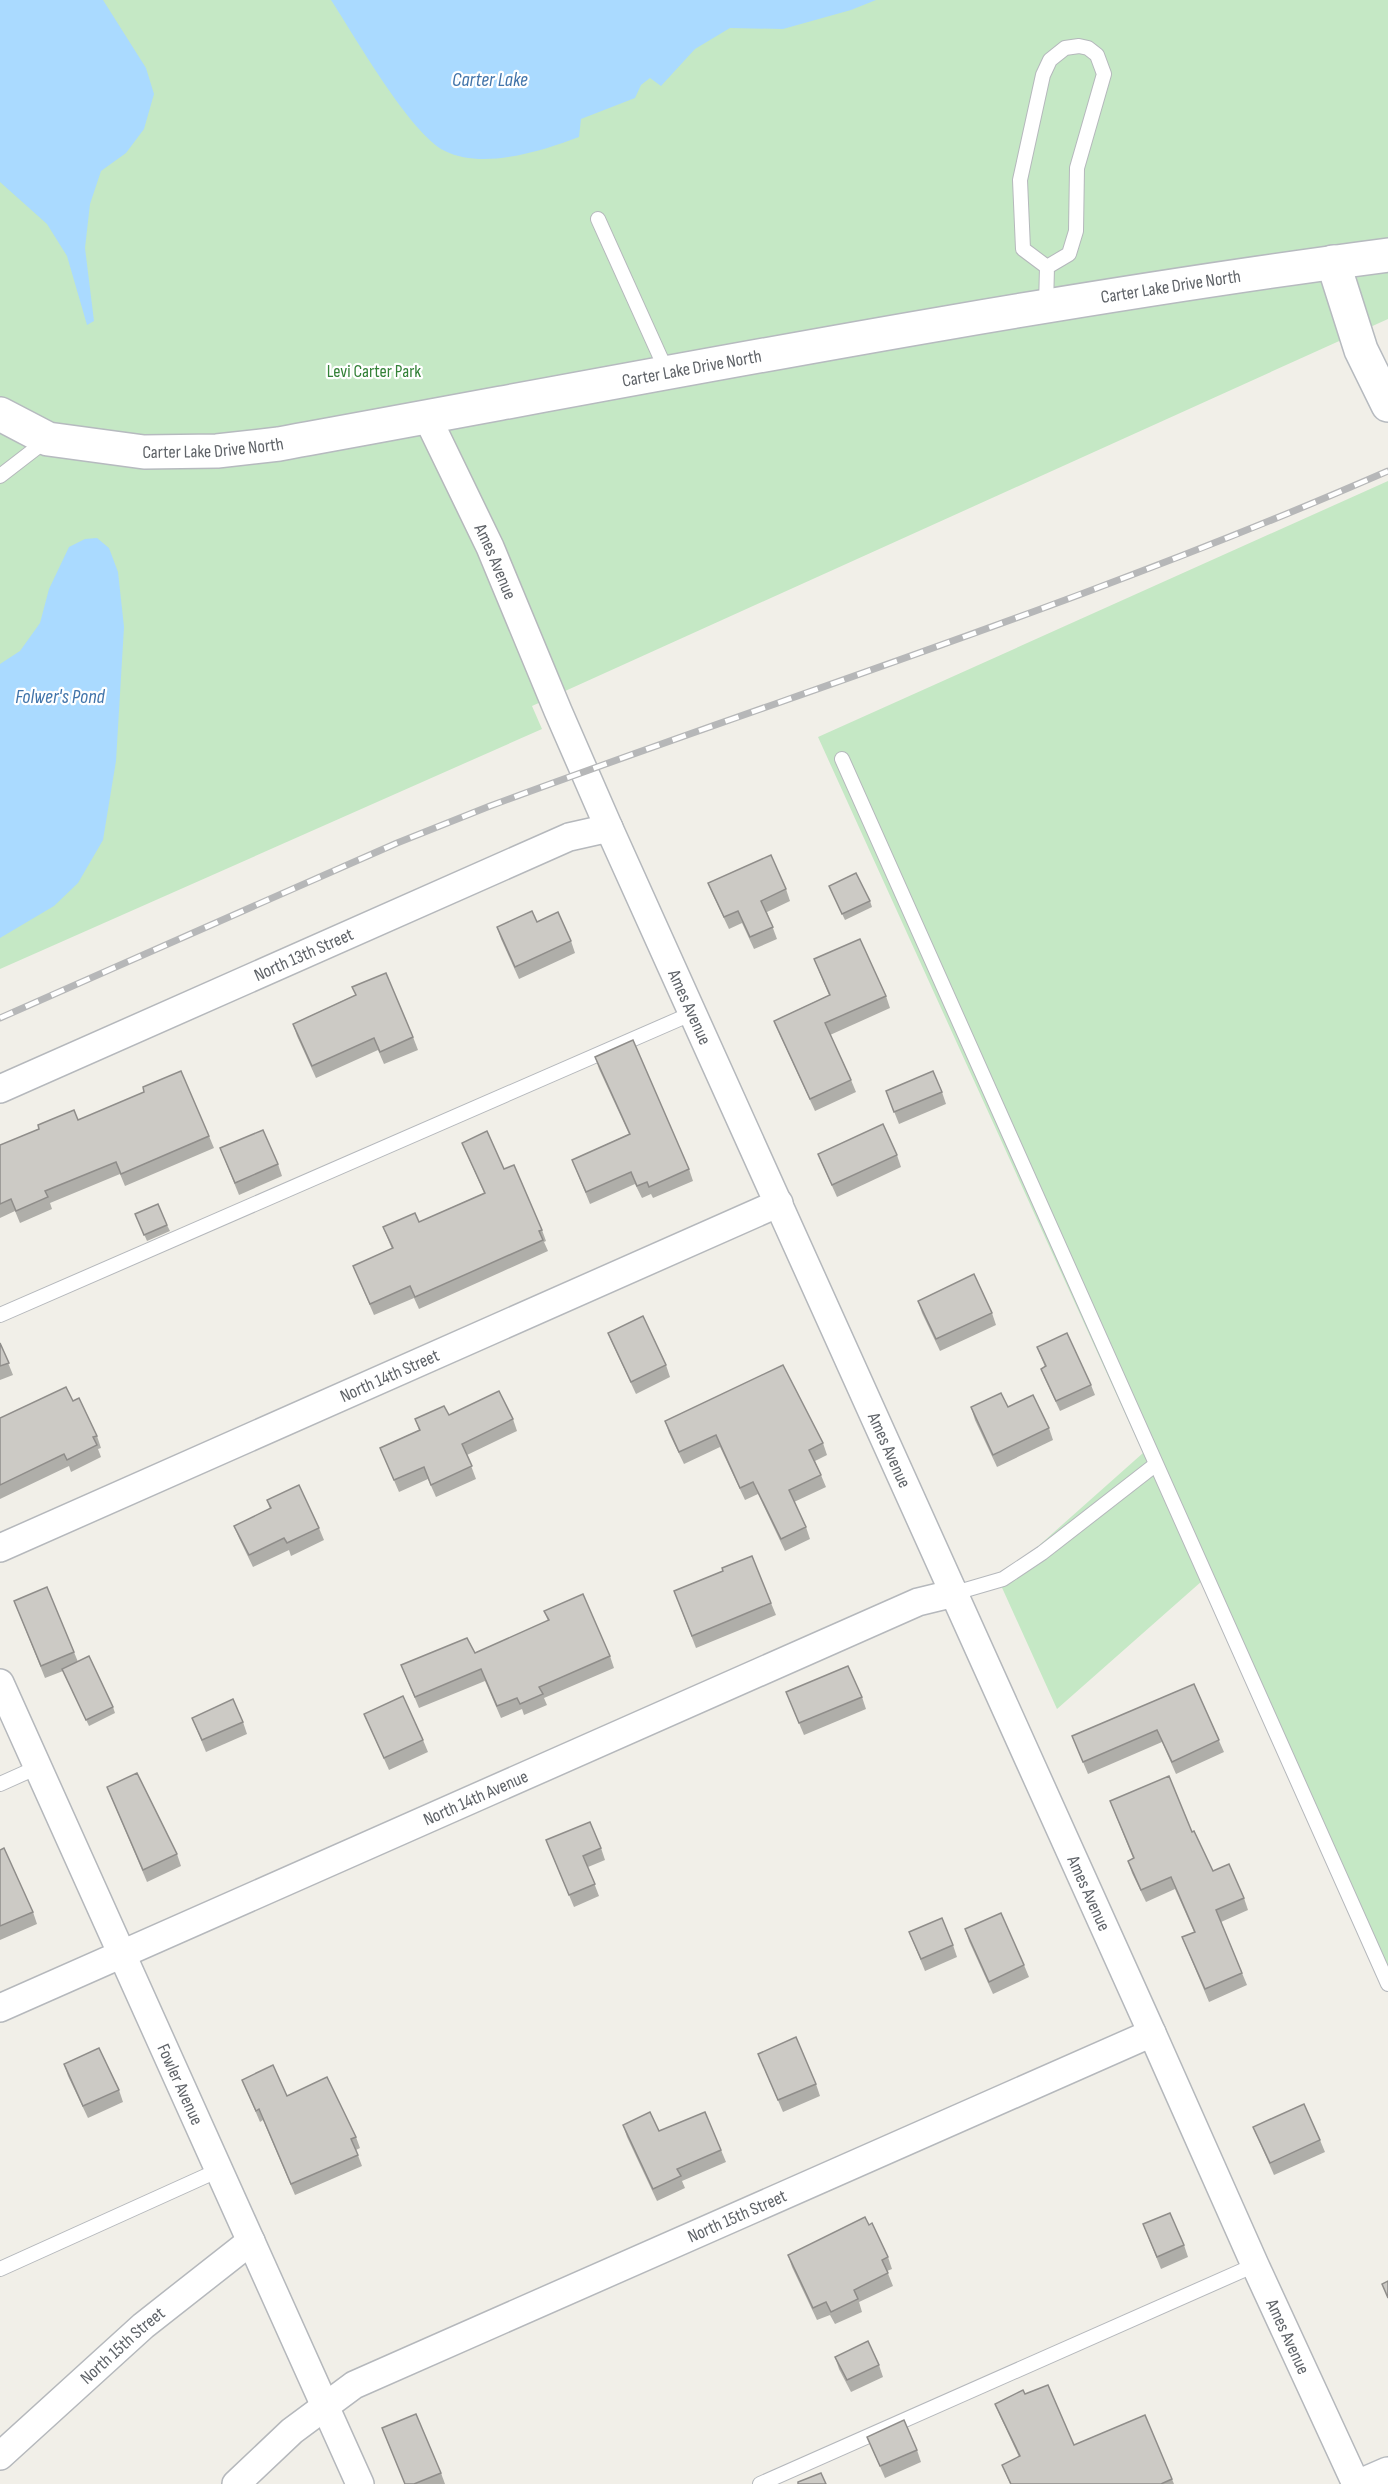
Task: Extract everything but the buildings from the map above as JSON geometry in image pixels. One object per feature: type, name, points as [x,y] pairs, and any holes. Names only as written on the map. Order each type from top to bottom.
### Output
[{"type":"street","name":"Carter Lake Drive North","points":[[0,414],[48,439],[144,453],[217,451],[279,444],[667,372],[1046,306],[1388,255]]},
{"type":"street","points":[[1332,262],[1361,350],[1388,405]]},
{"type":"street","name":"Ames Avenue","points":[[427,417],[490,547],[609,828],[955,1593],[1255,2265],[1356,2484]]},
{"type":"street","name":"North 13th Street","points":[[0,1089],[569,837],[609,828]]},
{"type":"street","name":"North 14th Street","points":[[0,1548],[779,1203]]},
{"type":"street","name":"North 14th Avenue","points":[[0,2008],[918,1602],[955,1593]]},
{"type":"street","name":"Fowler Avenue","points":[[0,1683],[360,2484]]},
{"type":"street","name":"North 15th Street","points":[[236,2484],[292,2431],[354,2385],[1152,2033]]},
{"type":"street","name":"North 15th Street","points":[[0,2456],[143,2326],[251,2241]]},
{"type":"street","points":[[1365,2484],[1388,2474]]},
{"type":"lane","points":[[1079,46],[1088,48],[1097,55],[1104,74],[1077,168],[1076,231],[1069,254],[1047,267],[1023,249],[1020,180],[1043,75],[1050,60],[1065,48],[1079,46]]},
{"type":"lane","points":[[598,219],[667,372]]},
{"type":"lane","points":[[1046,306],[1047,267]]},
{"type":"lane","points":[[0,476],[48,439]]},
{"type":"lane","points":[[842,759],[1388,1984]]},
{"type":"lane","points":[[0,1315],[693,1012]]},
{"type":"lane","points":[[955,1593],[1003,1579],[1042,1553],[1155,1465]]},
{"type":"lane","points":[[0,1784],[38,1767]]},
{"type":"lane","points":[[0,2270],[219,2170]]},
{"type":"lane","points":[[760,2484],[1255,2265]]},
{"type":"green space","name":"Levi Carter Park","points":[[0,0],[1388,0],[1388,319],[532,706],[542,729],[0,969]]},
{"type":"green space","points":[[1388,481],[1388,1992],[1202,1581],[1057,1709],[999,1581],[1143,1453],[818,737]]},
{"type":"water","points":[[0,0],[103,0],[146,68],[154,94],[144,129],[126,153],[101,171],[90,204],[85,248],[94,321],[87,325],[67,256],[47,224],[0,182]]},
{"type":"water","name":"Carter Lake","points":[[331,0],[876,0],[851,10],[783,29],[730,28],[695,49],[661,86],[650,78],[641,85],[635,98],[581,119],[579,137],[530,153],[494,159],[477,159],[445,151],[431,141],[416,125],[384,82]]},
{"type":"water","name":"Folwer's Pond","points":[[97,538],[109,548],[118,572],[124,627],[116,761],[103,840],[78,883],[54,906],[0,938],[0,664],[20,651],[40,623],[49,589],[69,547],[85,539]]},
{"type":"railway","points":[[0,1018],[397,843],[490,806],[1054,604],[1278,518],[1388,471]]}]
